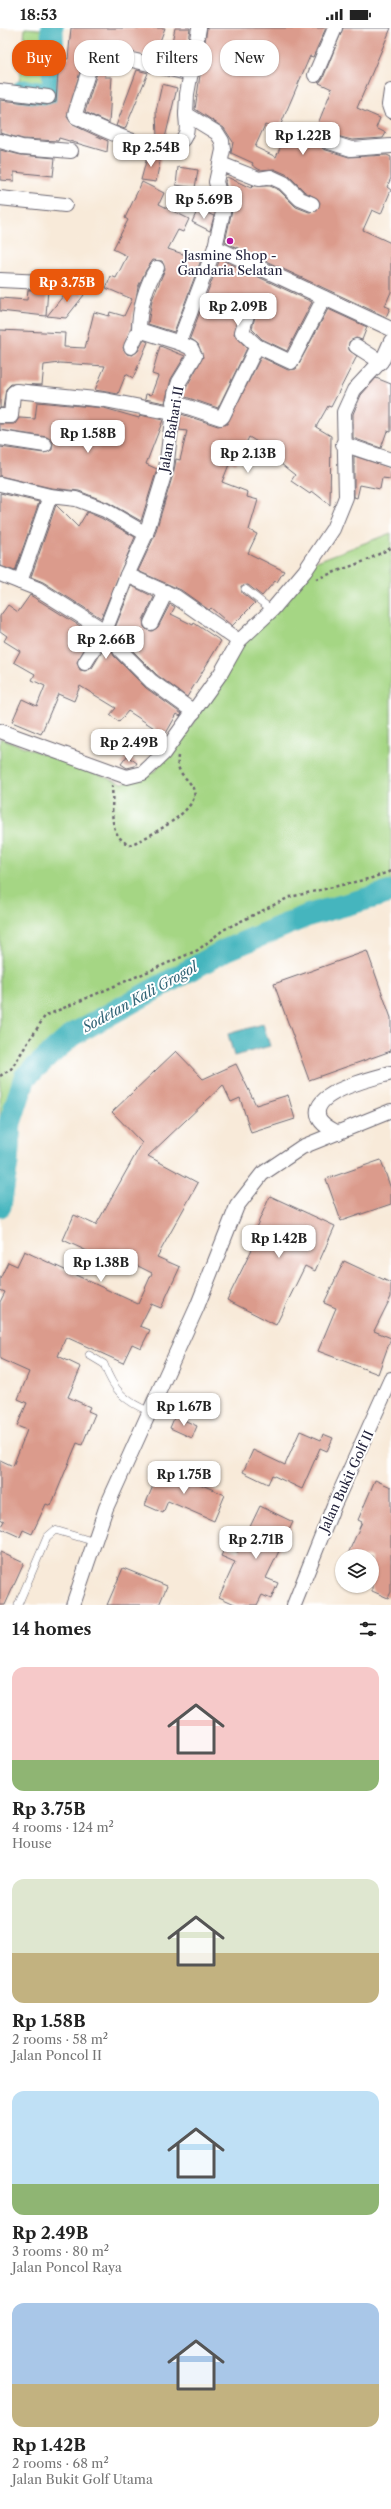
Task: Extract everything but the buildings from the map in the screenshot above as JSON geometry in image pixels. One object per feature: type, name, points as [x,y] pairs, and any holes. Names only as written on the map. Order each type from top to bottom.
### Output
[{"type":"street","points":[[197,40],[199,28]]},
{"type":"street","points":[[316,75],[335,28]]},
{"type":"street","points":[[142,62],[94,54],[75,114],[76,118],[140,143],[164,149],[177,145],[184,138],[187,129],[186,114],[191,76]]},
{"type":"street","points":[[0,91],[48,97]]},
{"type":"street","points":[[391,91],[389,105],[391,111]]},
{"type":"street","points":[[139,330],[180,343],[215,247],[224,208],[216,182],[223,150],[220,136],[186,114]]},
{"type":"street","points":[[0,141],[22,147],[72,151]]},
{"type":"street","points":[[326,141],[351,149],[391,146]]},
{"type":"street","points":[[220,164],[260,179],[271,177],[284,183],[300,199],[312,204]]},
{"type":"street","points":[[0,198],[64,205]]},
{"type":"street","points":[[215,247],[391,329]]},
{"type":"street","points":[[131,347],[139,330],[139,320],[147,291],[157,268]]},
{"type":"street","points":[[0,280],[43,282]]},
{"type":"street","points":[[250,305],[242,332],[256,346],[291,362],[324,298]]},
{"type":"street","points":[[0,731],[126,777],[134,777],[152,766],[194,712],[239,641],[272,610],[305,571],[340,516],[346,489],[342,419],[350,396],[381,362],[391,341]]},
{"type":"street","name":"Jalan Bahari II","points":[[85,664],[105,631],[127,575],[146,534],[166,469],[173,408],[179,382],[195,356],[191,348],[180,343]]},
{"type":"street","points":[[0,416],[11,416],[13,393],[16,391],[173,408],[222,418],[256,346]]},
{"type":"street","points":[[356,346],[381,362]]},
{"type":"street","points":[[0,438],[45,445]]},
{"type":"street","points":[[343,444],[391,460]]},
{"type":"street","points":[[0,484],[50,496],[76,499],[104,510],[146,534]]},
{"type":"street","points":[[20,582],[50,496]]},
{"type":"street","points":[[0,574],[38,589],[105,631]]},
{"type":"street","points":[[127,575],[166,592],[201,612],[239,641]]},
{"type":"street","points":[[151,623],[166,592]]},
{"type":"street","points":[[120,650],[151,681],[194,712]]},
{"type":"street","points":[[338,1133],[321,1122],[318,1116],[318,1111],[325,1098],[334,1091],[391,1073]]},
{"type":"street","points":[[72,1605],[106,1508],[197,1307],[228,1225],[247,1191],[262,1174],[302,1147],[391,1111]]},
{"type":"street","name":"Jalan Bukit Golf II","points":[[294,1605],[334,1505],[391,1379]]},
{"type":"lane","points":[[245,589],[272,610]]},
{"type":"lane","points":[[89,1355],[104,1364],[110,1382],[119,1393],[150,1412]]},
{"type":"lane","points":[[18,1605],[47,1537],[55,1530],[95,1542]]},
{"type":"path","points":[[312,581],[320,576],[365,562],[391,548]]},
{"type":"path","points":[[111,779],[113,826],[121,841],[129,845],[162,827],[186,811],[193,803],[195,796],[194,789],[182,776],[177,762],[181,749]]},
{"type":"path","points":[[0,1076],[11,1069],[46,1016],[198,950],[223,930],[290,897],[372,878],[391,871]]},
{"type":"green space","points":[[25,28],[49,30],[48,40],[24,40]]},
{"type":"green space","points":[[20,76],[44,76],[43,87],[19,84]]},
{"type":"green space","points":[[391,533],[391,892],[309,915],[226,950],[72,1035],[25,1077],[10,1123],[7,1163],[0,1206],[0,738],[123,783],[154,772],[197,718],[235,652],[312,563]]},
{"type":"water","points":[[263,1024],[270,1046],[234,1056],[228,1034]]},
{"type":"waterway","points":[[23,91],[54,95],[52,28]]},
{"type":"waterway","name":"Sodetan Kali Grogol","points":[[0,1206],[7,1163],[10,1123],[25,1077],[72,1035],[226,950],[309,915],[391,892]]},
{"type":"place","name":"Jasmine Shop - Gandaria Selatan","points":[[230,241]]}]
